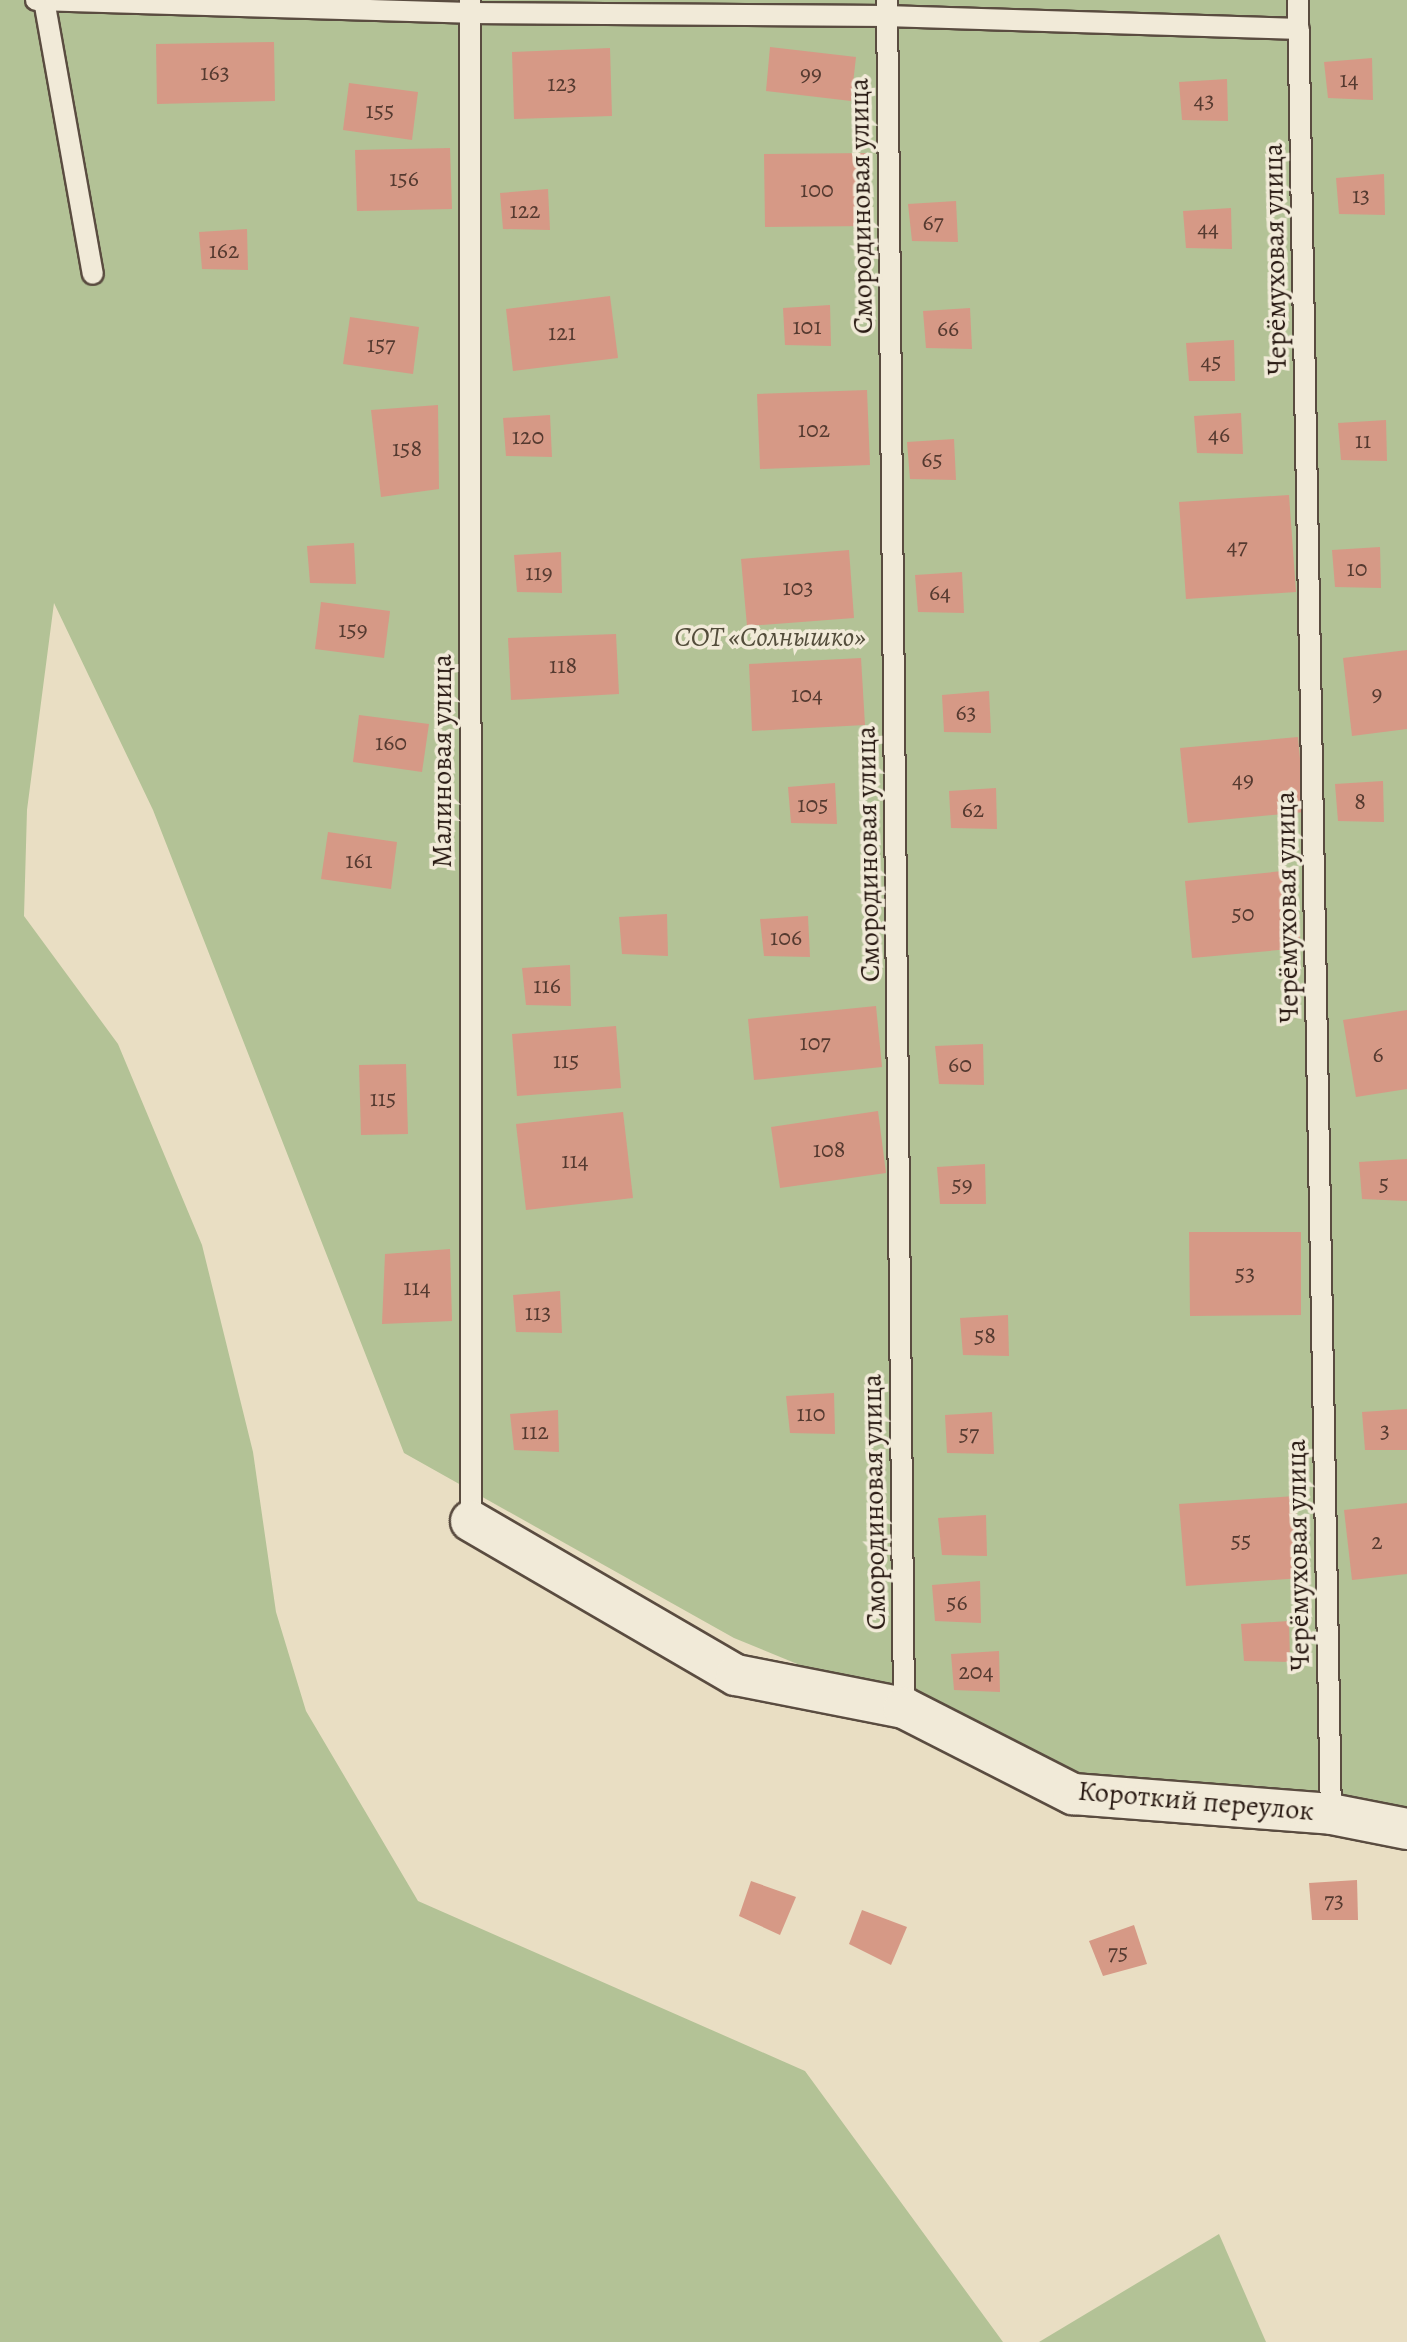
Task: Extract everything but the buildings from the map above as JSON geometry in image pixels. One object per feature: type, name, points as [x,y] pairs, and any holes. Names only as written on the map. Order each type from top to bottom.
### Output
[{"type":"street","name":"Короткий переулок","points":[[471,1521],[736,1675],[904,1708],[1073,1794],[1331,1814],[1407,1829]]},
{"type":"lane","name":"Черёмуховая улица","points":[[1298,0],[1331,1814]]},
{"type":"lane","points":[[93,274],[41,1],[470,7],[887,8],[1299,29]]},
{"type":"lane","name":"Малиновая улица","points":[[470,7],[471,1521]]},
{"type":"lane","name":"Смородиновая улица","points":[[887,8],[904,1708]]},
{"type":"green space","name":"СОТ «Солнышко»","points":[[0,0],[1407,0],[1407,1824],[1070,1776],[734,1638],[404,1453],[153,810],[54,603],[27,810],[24,916],[118,1044],[202,1245],[253,1452],[276,1612],[306,1711],[418,1901],[805,2071],[1003,2342],[0,2342]]},
{"type":"green space","points":[[1219,2234],[1266,2342],[1039,2342]]}]
